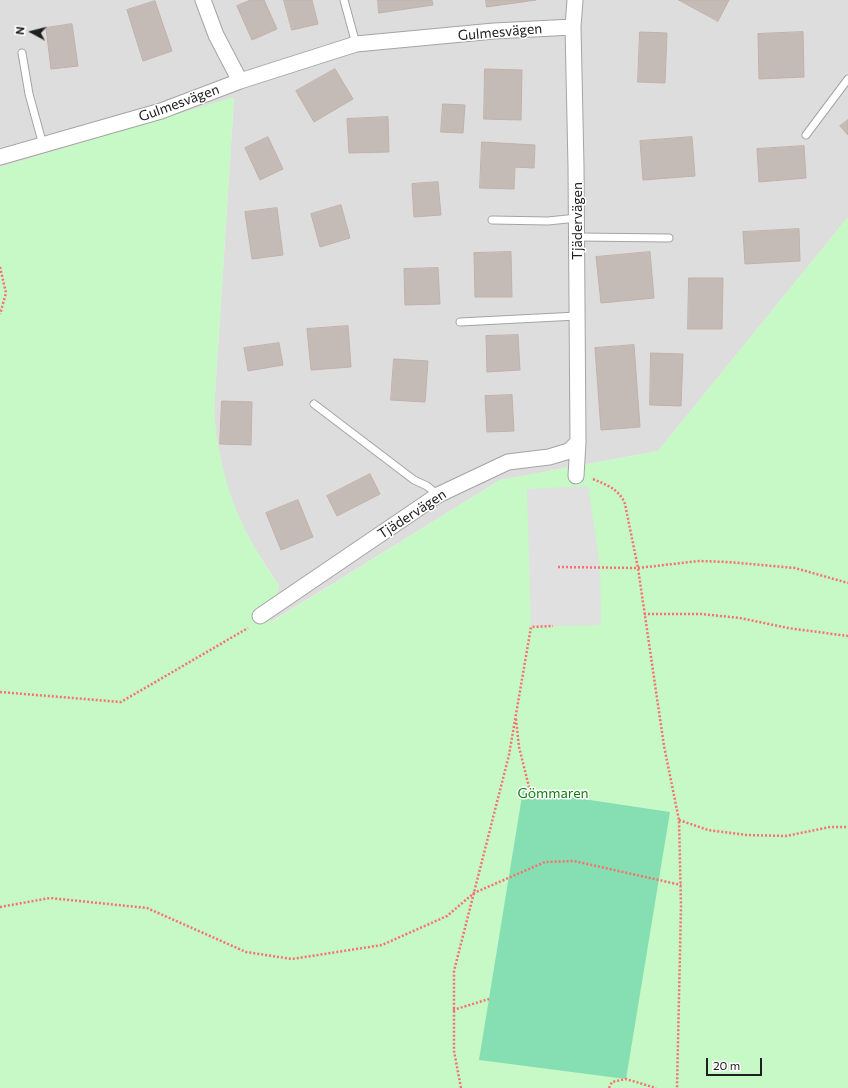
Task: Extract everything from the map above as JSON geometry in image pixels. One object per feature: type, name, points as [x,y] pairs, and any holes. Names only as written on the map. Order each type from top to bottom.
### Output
[{"type":"street","points":[[204,0],[216,35],[240,80]]},
{"type":"street","name":"Tjädervägen","points":[[575,0],[573,27],[577,218],[578,442],[576,476]]},
{"type":"street","name":"Gulmesvägen","points":[[0,157],[161,111],[240,80],[356,44],[494,31],[573,27]]},
{"type":"street","name":"Tjädervägen","points":[[260,616],[438,495],[508,462],[549,456],[569,451],[578,442]]},
{"type":"lane","points":[[344,0],[356,44]]},
{"type":"lane","points":[[22,53],[29,94],[43,145]]},
{"type":"lane","points":[[806,135],[848,79]]},
{"type":"lane","points":[[492,220],[548,221],[577,218]]},
{"type":"lane","points":[[577,237],[669,238]]},
{"type":"lane","points":[[460,322],[577,316]]},
{"type":"lane","points":[[314,404],[414,480],[426,486],[438,495]]},
{"type":"path","points":[[0,267],[6,293],[0,314]]},
{"type":"path","points":[[576,476],[587,477],[615,489],[622,496],[638,568],[664,746],[679,820],[680,885],[677,1088]]},
{"type":"path","points":[[558,567],[638,568],[698,561],[758,564],[795,568],[848,583]]},
{"type":"path","points":[[644,614],[701,614],[740,618],[788,628],[848,636]]},
{"type":"path","points":[[0,692],[121,702],[252,625],[260,616]]},
{"type":"path","points":[[461,1088],[454,1051],[454,971],[509,756],[530,628],[553,626]]},
{"type":"path","points":[[516,715],[519,747],[530,791]]},
{"type":"path","points":[[679,820],[708,830],[746,835],[786,836],[830,827],[848,827]]},
{"type":"path","points":[[0,906],[50,898],[147,908],[246,952],[292,959],[382,945],[447,916],[474,893],[545,862],[574,862],[680,885]]},
{"type":"path","points":[[453,1010],[489,999]]},
{"type":"path","points":[[609,1088],[612,1082],[626,1079],[656,1088]]},
{"type":"shaded area","points":[[0,0],[848,0],[848,217],[658,451],[500,480],[269,623],[279,586],[250,541],[228,491],[216,438],[214,411],[234,98],[0,167]]},
{"type":"shaded area","points":[[588,486],[600,567],[601,625],[531,627],[527,489]]},
{"type":"green space","name":"Gömmaren","points":[[234,97],[214,411],[221,460],[234,503],[242,524],[279,586],[270,623],[500,480],[658,451],[848,217],[848,1088],[0,1088],[0,167]]},
{"type":"green space","points":[[523,790],[670,812],[626,1079],[479,1060]]},
{"type":"building","points":[[251,0],[264,0],[277,29],[252,40],[237,6]]},
{"type":"building","points":[[284,0],[312,0],[318,24],[292,30]]},
{"type":"building","points":[[378,0],[432,0],[433,5],[379,13]]},
{"type":"building","points":[[486,0],[536,0],[487,7]]},
{"type":"building","points":[[679,0],[729,0],[718,21]]},
{"type":"building","points":[[155,1],[172,51],[143,61],[127,10]]},
{"type":"building","points":[[72,24],[78,66],[51,69],[46,28]]},
{"type":"building","points":[[640,32],[667,33],[665,83],[638,82]]},
{"type":"building","points":[[803,32],[804,77],[759,79],[758,34]]},
{"type":"building","points":[[335,69],[353,99],[314,122],[296,91]]},
{"type":"building","points":[[485,69],[522,70],[521,120],[484,119]]},
{"type":"building","points":[[443,104],[465,105],[463,133],[441,132]]},
{"type":"building","points":[[388,117],[389,152],[349,153],[347,119]]},
{"type":"building","points":[[848,120],[848,135],[840,126]]},
{"type":"building","points":[[268,137],[283,169],[260,180],[245,148]]},
{"type":"building","points":[[692,137],[695,176],[643,180],[640,141]]},
{"type":"building","points":[[482,142],[535,145],[534,168],[515,167],[514,189],[480,188]]},
{"type":"building","points":[[804,146],[806,178],[759,182],[757,149]]},
{"type":"building","points":[[438,182],[441,215],[414,217],[412,184]]},
{"type":"building","points":[[341,205],[350,238],[320,247],[311,214]]},
{"type":"building","points":[[277,208],[283,255],[252,259],[245,212]]},
{"type":"building","points":[[799,229],[800,261],[745,264],[743,232]]},
{"type":"building","points":[[511,252],[512,297],[475,297],[474,253]]},
{"type":"building","points":[[650,252],[654,298],[601,303],[596,257]]},
{"type":"building","points":[[438,268],[440,304],[405,305],[404,269]]},
{"type":"building","points":[[689,278],[723,278],[722,329],[688,329]]},
{"type":"building","points":[[348,326],[351,367],[311,370],[307,329]]},
{"type":"building","points":[[518,335],[520,370],[487,372],[486,336]]},
{"type":"building","points":[[279,343],[283,365],[248,371],[244,348]]},
{"type":"building","points":[[634,345],[640,427],[601,430],[595,348]]},
{"type":"building","points":[[651,353],[683,354],[681,406],[650,405]]},
{"type":"building","points":[[394,359],[428,361],[425,402],[391,400]]},
{"type":"building","points":[[512,395],[514,431],[487,432],[485,396]]},
{"type":"building","points":[[222,401],[252,402],[251,445],[220,444]]},
{"type":"building","points":[[370,474],[380,494],[337,516],[327,496]]},
{"type":"building","points":[[298,500],[313,537],[281,550],[266,513]]}]
